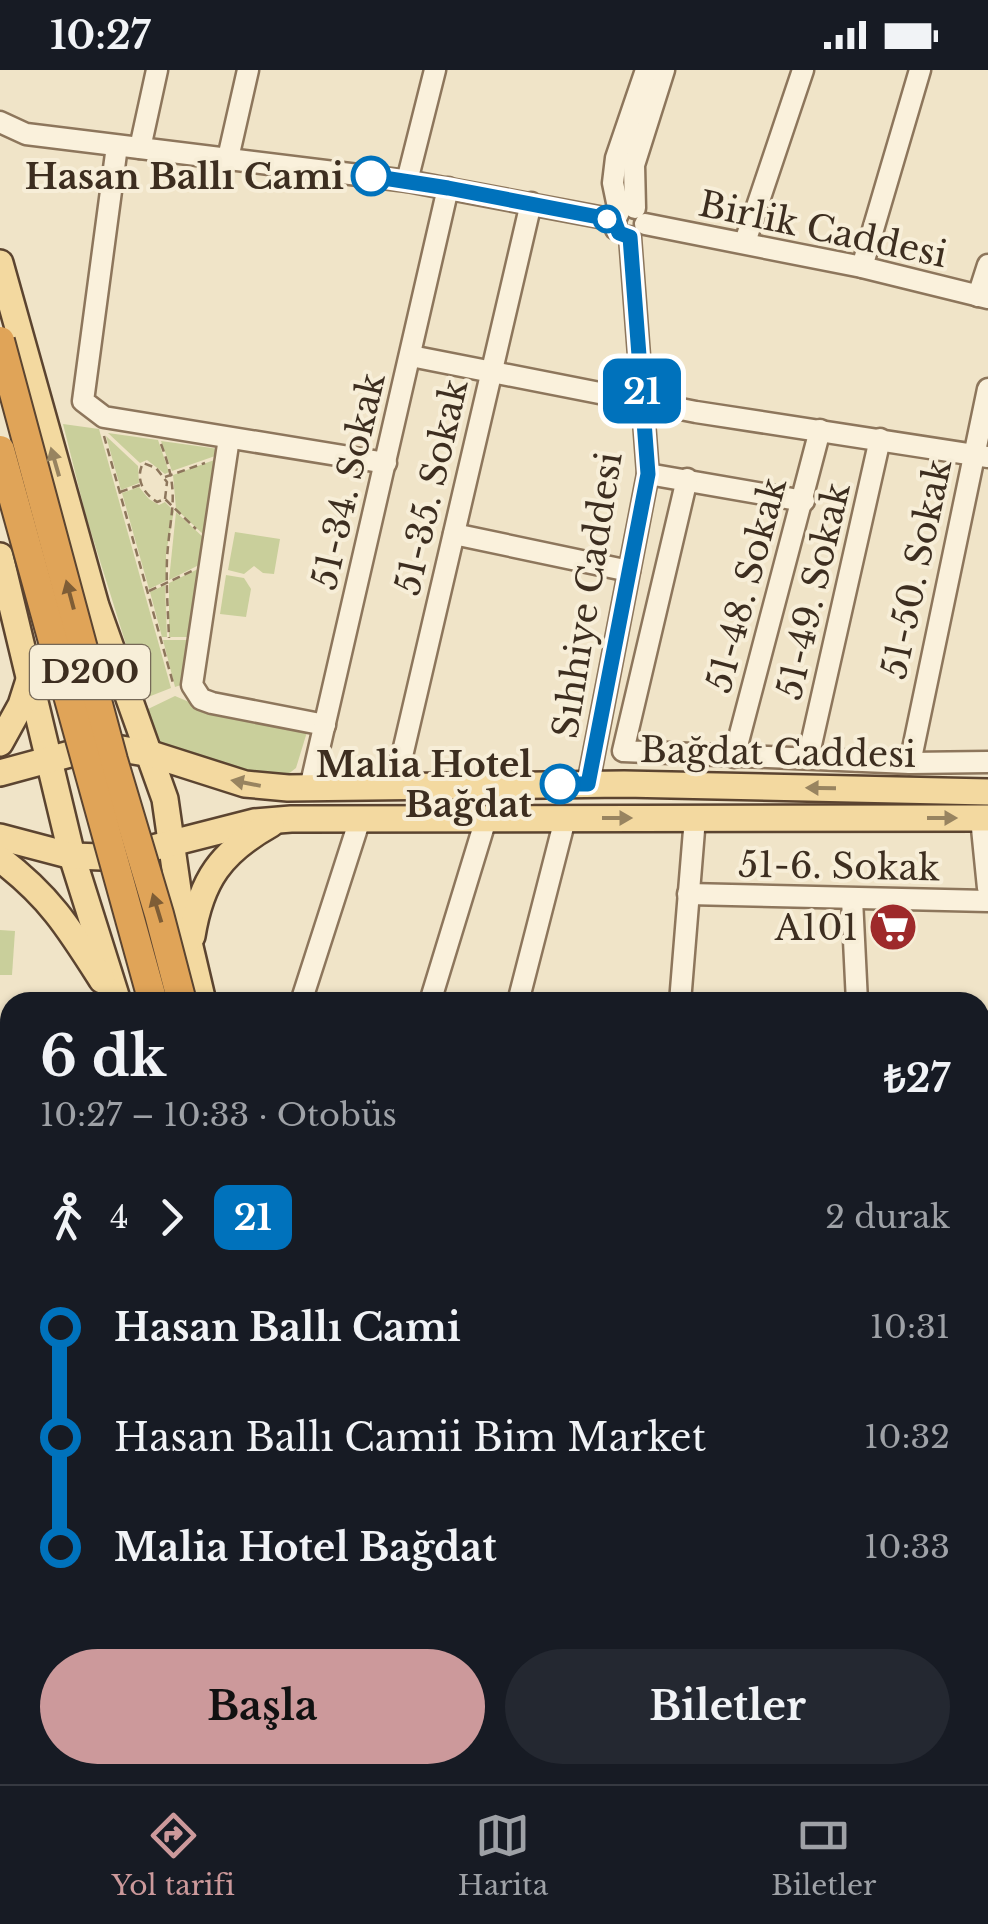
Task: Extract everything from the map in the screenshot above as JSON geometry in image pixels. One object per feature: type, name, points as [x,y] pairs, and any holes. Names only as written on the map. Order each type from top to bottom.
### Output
[{"type":"highway","name":"D200","points":[[0,341],[112,760],[160,914],[180,992]]},
{"type":"highway","name":"D200","points":[[0,450],[150,992]]},
{"type":"main road","points":[[0,263],[88,577],[165,798],[200,992]]},
{"type":"main road","points":[[0,556],[72,856],[114,992]]},
{"type":"main road","points":[[0,743],[21,705],[29,680]]},
{"type":"main road","name":"Bağdat Caddesi","points":[[0,773],[110,746],[151,754],[245,784],[310,788],[588,784],[988,792]]},
{"type":"main road","name":"Bağdat Caddesi","points":[[0,837],[72,856],[126,855],[254,822],[278,820],[985,818]]},
{"type":"main road","points":[[190,951],[199,898],[209,878],[244,840],[278,820]]},
{"type":"main road","points":[[0,859],[57,910],[110,992]]},
{"type":"street","points":[[140,148],[157,70]]},
{"type":"street","points":[[228,158],[248,70]]},
{"type":"street","points":[[407,181],[434,70]]},
{"type":"street","name":"Sıhhiye Caddesi","points":[[629,220],[613,184],[616,158],[646,70]]},
{"type":"street","name":"Sıhhiye Caddesi","points":[[588,784],[648,474],[629,220],[634,165],[664,70]]},
{"type":"street","points":[[745,242],[803,70]]},
{"type":"street","points":[[862,267],[920,70]]},
{"type":"street","name":"Birlik Caddesi","points":[[0,122],[26,134],[407,181],[629,220],[862,267],[983,297]]},
{"type":"street","points":[[117,146],[83,401],[104,417],[227,447],[386,462]]},
{"type":"street","name":"51-34. Sokak","points":[[310,788],[448,188]]},
{"type":"street","name":"51-35. Sokak","points":[[396,786],[530,203]]},
{"type":"street","points":[[983,297],[988,265]]},
{"type":"street","points":[[410,356],[644,402],[981,455]]},
{"type":"street","name":"51-50. Sokak","points":[[910,763],[981,455],[988,390]]},
{"type":"street","name":"51-48. Sokak","points":[[734,757],[820,430]]},
{"type":"street","name":"51-49. Sokak","points":[[808,758],[880,439]]},
{"type":"street","points":[[227,447],[192,685],[202,699],[212,703],[324,726]]},
{"type":"street","points":[[648,474],[804,501]]},
{"type":"street","points":[[686,479],[623,751],[910,763],[988,762]]},
{"type":"street","points":[[454,534],[629,571]]},
{"type":"street","points":[[521,992],[566,818]]},
{"type":"street","points":[[681,992],[695,818]]},
{"type":"street","points":[[985,818],[988,888]]},
{"type":"street","points":[[303,992],[360,819]]},
{"type":"street","points":[[433,992],[486,819]]},
{"type":"street","name":"51-6. Sokak","points":[[688,894],[988,902]]},
{"type":"street","points":[[852,899],[857,992]]},
{"type":"path","points":[[102,429],[175,692],[192,685]]},
{"type":"path","points":[[158,438],[171,474],[174,508],[167,581],[169,638]]},
{"type":"path","points":[[164,477],[227,447]]},
{"type":"path","points":[[143,463],[156,468],[164,477],[168,488],[165,499],[159,502],[141,485],[143,463]]},
{"type":"path","points":[[120,492],[141,485]]},
{"type":"path","points":[[148,591],[210,554],[165,499]]},
{"type":"path","points":[[160,638],[197,638]]},
{"type":"green space","points":[[63,424],[99,429],[171,688],[143,699],[86,516]]},
{"type":"green space","points":[[108,433],[158,440],[169,472],[165,474],[147,460],[140,463]]},
{"type":"green space","points":[[106,436],[138,466],[139,483],[121,490]]},
{"type":"green space","points":[[161,441],[219,449],[218,455],[172,471]]},
{"type":"green space","points":[[217,459],[204,535],[176,509],[173,475]]},
{"type":"green space","points":[[139,487],[149,499],[159,505],[165,502],[174,511],[166,553],[166,581],[149,589],[122,493]]},
{"type":"green space","points":[[176,512],[204,538],[199,565],[169,580]]},
{"type":"green space","points":[[235,532],[280,539],[274,574],[263,573],[254,566],[244,574],[228,570]]},
{"type":"green space","points":[[198,569],[188,637],[169,637],[169,583]]},
{"type":"green space","points":[[226,575],[244,578],[251,589],[246,617],[220,614]]},
{"type":"green space","points":[[165,585],[167,637],[162,637],[150,592]]},
{"type":"green space","points":[[163,640],[187,640],[181,685],[175,687]]},
{"type":"green space","points":[[175,696],[208,710],[307,732],[296,768],[283,778],[216,764],[166,746],[156,737],[146,710]]},
{"type":"green space","points":[[0,930],[15,931],[12,975],[0,975]]},
{"type":"bus line","name":"21","points":[[371,176],[614,220],[619,233],[630,237],[648,474],[588,784],[560,784]]},
{"type":"place","name":"Hasan Ballı Cami","points":[[371,176]]},
{"type":"place","name":"Malia Hotel Bağdat","points":[[560,784]]},
{"type":"place","name":"A101","points":[[893,927]]}]
